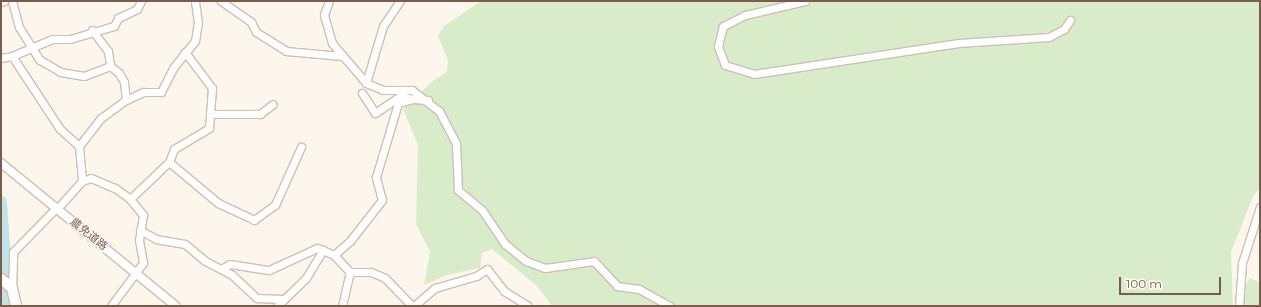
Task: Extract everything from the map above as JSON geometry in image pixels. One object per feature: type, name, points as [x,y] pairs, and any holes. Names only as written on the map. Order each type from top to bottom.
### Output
[{"type":"main road","points":[[5,283],[16,306]]},
{"type":"street","points":[[12,1],[19,27],[40,60],[61,72],[84,76],[110,66]]},
{"type":"street","points":[[1,58],[32,49],[52,39],[70,39],[92,30],[114,26],[118,18],[136,9],[141,1]]},
{"type":"street","points":[[78,146],[101,118],[126,100],[143,92],[161,92],[185,52],[195,41],[198,23],[194,1]]},
{"type":"street","points":[[221,1],[251,22],[256,32],[286,51],[342,56]]},
{"type":"street","points":[[329,1],[324,16],[332,43],[366,83],[383,90],[412,90],[428,100],[451,130],[456,143],[458,190],[482,210],[505,244],[526,261],[545,268],[594,261],[617,286],[638,289],[670,306]]},
{"type":"street","points":[[366,83],[383,26],[400,1]]},
{"type":"street","points":[[805,1],[745,15],[723,26],[718,46],[725,65],[754,74],[959,43],[1048,37],[1064,29],[1070,20]]},
{"type":"street","points":[[92,30],[108,51],[110,66],[119,73],[124,82],[126,100]]},
{"type":"street","points":[[130,199],[169,162],[174,150],[209,128],[212,88],[185,52]]},
{"type":"street","points":[[12,56],[60,129],[78,146],[82,182]]},
{"type":"street","points":[[362,93],[375,113],[400,96],[428,100]]},
{"type":"street","points":[[334,255],[350,241],[382,200],[376,177],[386,139],[398,103],[413,99]]},
{"type":"street","points":[[211,114],[260,114],[273,104]]},
{"type":"street","points":[[169,162],[218,203],[254,220],[275,205],[300,148]]},
{"type":"street","name":"農免道路","points":[[1,163],[176,306]]},
{"type":"street","points":[[5,283],[13,252],[82,182],[91,178],[130,199],[142,215],[140,230],[143,263],[111,306]]},
{"type":"street","points":[[1239,306],[1242,263],[1260,207]]},
{"type":"street","points":[[140,230],[156,239],[185,244],[205,261],[222,269],[257,298],[283,299]]},
{"type":"street","points":[[222,269],[230,264],[269,270],[303,253],[317,248],[334,255],[350,272],[371,272],[385,278],[413,306],[435,288],[476,276],[487,269],[504,291],[528,306]]},
{"type":"street","points":[[277,306],[306,278],[323,250]]},
{"type":"street","points":[[342,306],[350,272]]},
{"type":"green space","points":[[481,1],[1260,1],[1260,189],[1254,194],[1231,252],[1233,306],[552,306],[537,286],[492,249],[482,253],[480,268],[447,275],[424,285],[430,252],[416,224],[418,145],[403,109],[434,80],[447,72],[448,60],[438,36],[444,26]]},
{"type":"green space","points":[[1250,278],[1260,283],[1260,306],[1245,306],[1239,296]]},
{"type":"waterway","points":[[1,202],[8,306]]}]
